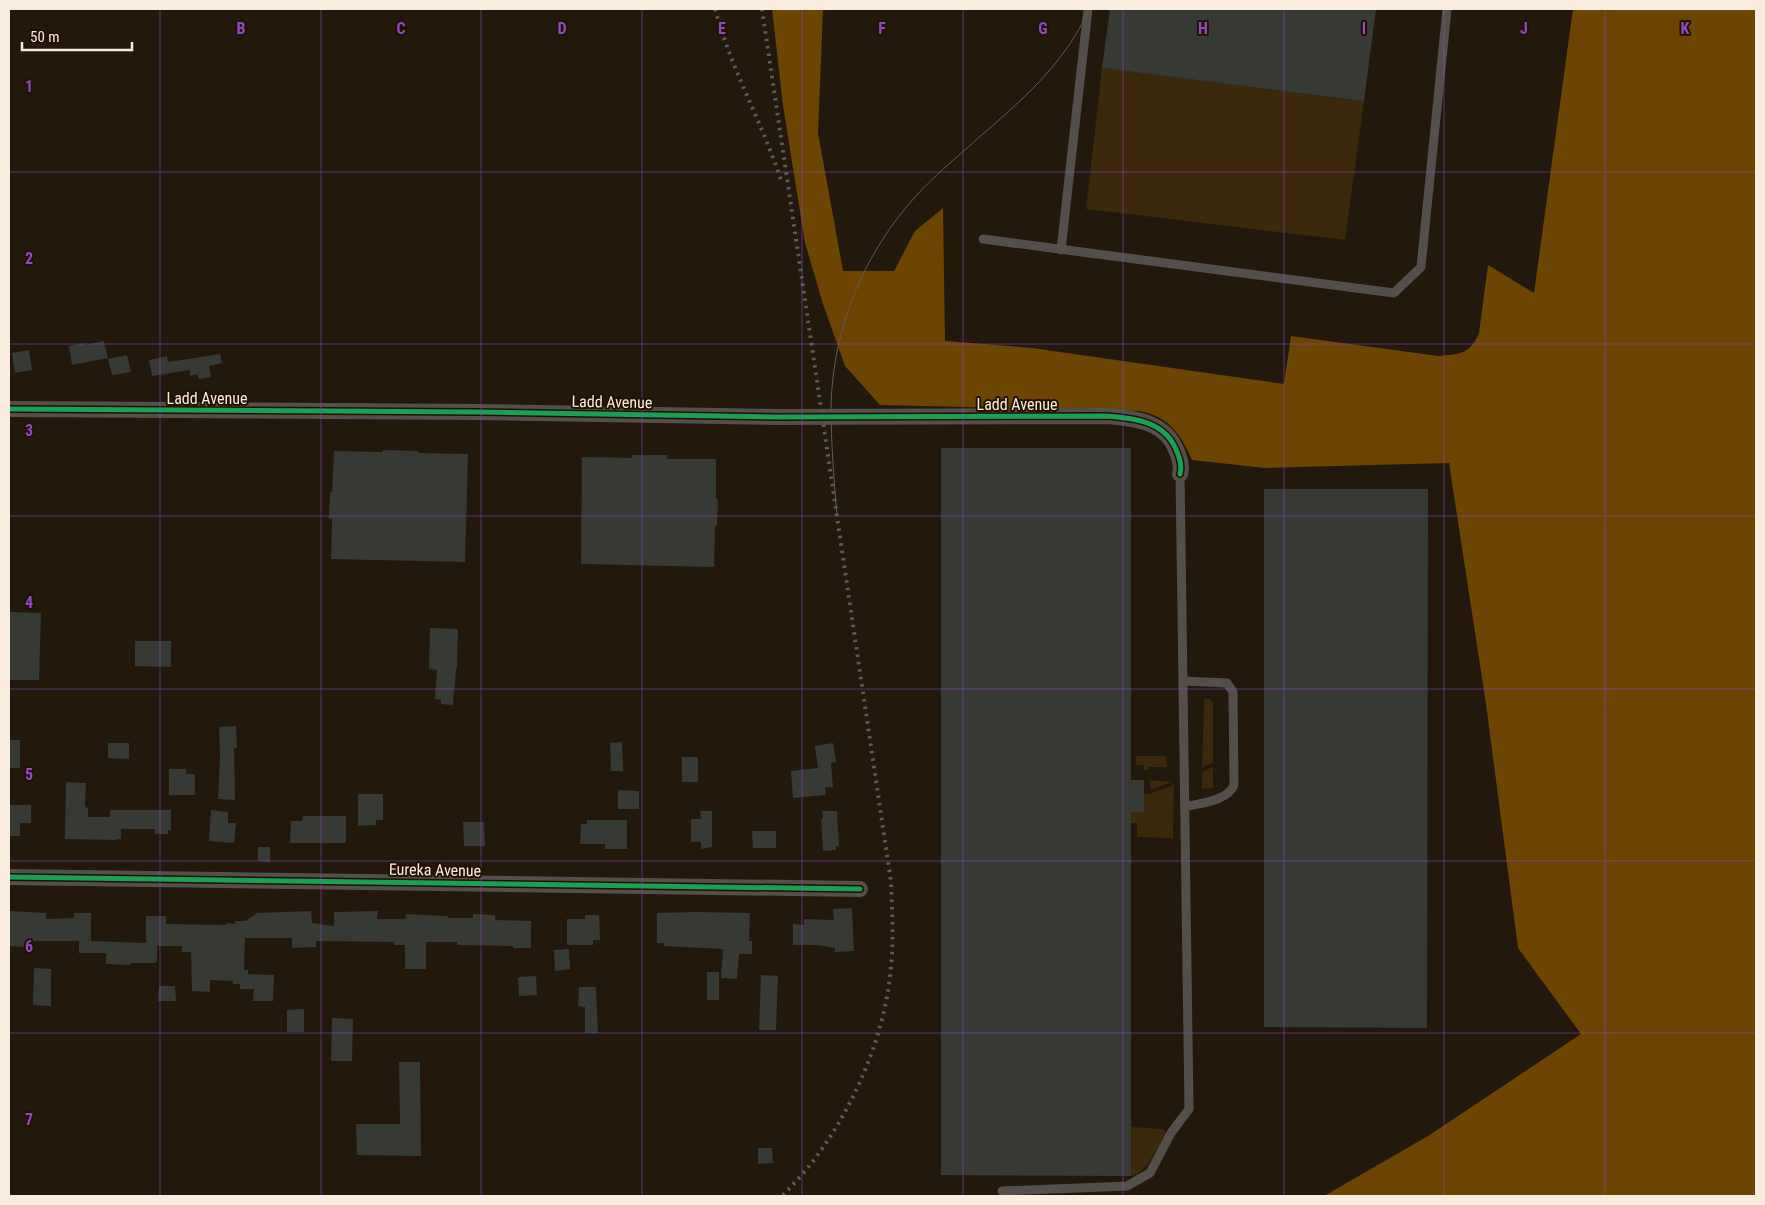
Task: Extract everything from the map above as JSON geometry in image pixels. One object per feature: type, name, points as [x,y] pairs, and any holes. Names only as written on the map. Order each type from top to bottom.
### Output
[{"type":"street","name":"Ladd Avenue","points":[[9,409],[476,412],[776,417],[1106,416],[1133,418],[1151,423],[1161,429],[1175,447],[1180,460],[1180,474]]},
{"type":"street","name":"Eureka Avenue","points":[[9,878],[860,889]]},
{"type":"lane","points":[[1060,250],[1088,9]]},
{"type":"lane","points":[[983,240],[1394,294],[1421,267],[1447,9]]},
{"type":"lane","points":[[1002,1191],[1127,1186],[1150,1172],[1171,1133],[1189,1109],[1180,474]]},
{"type":"lane","points":[[1183,682],[1227,683],[1233,692],[1234,738],[1233,788],[1230,792],[1215,799],[1185,807]]},
{"type":"shaded area","points":[[772,9],[823,9],[818,133],[843,271],[894,271],[915,231],[943,208],[945,341],[1032,348],[1284,384],[1291,336],[1438,356],[1458,354],[1472,346],[1479,333],[1488,265],[1534,293],[1573,9],[1756,9],[1756,1196],[1324,1196],[1428,1136],[1581,1034],[1518,948],[1486,704],[1449,463],[1265,468],[1192,460],[1178,434],[1166,422],[1149,413],[1139,411],[880,405],[845,366],[823,304],[805,243],[783,105]]},
{"type":"shaded area","points":[[1102,68],[1364,101],[1345,240],[1086,209]]},
{"type":"shaded area","points":[[1204,699],[1210,699],[1213,703],[1213,763],[1202,767]]},
{"type":"shaded area","points":[[1136,756],[1166,756],[1167,767],[1148,767],[1148,770],[1144,770],[1143,765],[1136,765]]},
{"type":"shaded area","points":[[1213,767],[1213,788],[1202,789],[1202,772]]},
{"type":"shaded area","points":[[1150,780],[1172,782],[1151,790]]},
{"type":"shaded area","points":[[1174,785],[1173,838],[1137,837],[1137,823],[1131,823],[1131,812],[1144,813],[1144,794],[1151,794]]},
{"type":"shaded area","points":[[1131,1127],[1163,1129],[1166,1133],[1156,1152],[1146,1165],[1141,1171],[1131,1176]]},
{"type":"building","points":[[1110,9],[1376,9],[1364,101],[1102,68]]},
{"type":"building","points":[[104,341],[108,358],[72,365],[69,346]]},
{"type":"building","points":[[29,350],[32,370],[15,373],[12,353]]},
{"type":"building","points":[[220,354],[222,363],[209,366],[211,377],[198,379],[198,374],[190,376],[190,370],[152,376],[149,360],[167,356],[168,362]]},
{"type":"building","points":[[127,355],[131,372],[112,375],[108,359]]},
{"type":"building","points":[[941,448],[1131,448],[1131,780],[1144,780],[1144,813],[1131,812],[1131,1176],[941,1175]]},
{"type":"building","points":[[383,450],[468,454],[465,562],[331,559],[332,519],[329,519],[334,451],[383,452]]},
{"type":"building","points":[[632,455],[667,455],[667,459],[716,459],[716,499],[718,499],[714,567],[581,564],[582,457],[632,458]]},
{"type":"building","points":[[1264,489],[1428,489],[1427,1028],[1264,1027]]},
{"type":"building","points":[[10,612],[41,613],[39,680],[9,680]]},
{"type":"building","points":[[430,628],[458,629],[457,668],[453,705],[441,704],[441,700],[435,699],[437,670],[429,669]]},
{"type":"building","points":[[135,641],[171,641],[171,667],[135,666]]},
{"type":"building","points":[[236,726],[237,748],[234,748],[235,800],[218,799],[219,727]]},
{"type":"building","points":[[9,740],[20,740],[20,768],[9,768]]},
{"type":"building","points":[[622,742],[623,771],[611,771],[610,743]]},
{"type":"building","points":[[108,743],[129,743],[129,759],[108,758]]},
{"type":"building","points":[[833,743],[836,762],[831,763],[833,787],[825,787],[826,795],[793,798],[791,771],[818,768],[815,746]]},
{"type":"building","points":[[682,757],[698,757],[698,782],[682,782]]},
{"type":"building","points":[[169,769],[186,769],[186,774],[195,774],[195,795],[169,795]]},
{"type":"building","points":[[66,782],[86,783],[85,806],[88,809],[88,817],[110,817],[110,810],[171,810],[171,830],[168,830],[168,834],[155,834],[155,829],[121,829],[121,839],[117,840],[65,839]]},
{"type":"building","points":[[618,790],[639,791],[639,809],[618,809]]},
{"type":"building","points":[[358,794],[383,794],[383,820],[376,820],[376,825],[358,826]]},
{"type":"building","points":[[9,805],[31,805],[31,823],[20,823],[20,836],[9,836]]},
{"type":"building","points":[[211,810],[228,812],[228,823],[236,823],[234,843],[209,841]]},
{"type":"building","points":[[700,811],[712,811],[712,847],[701,849],[701,842],[691,842],[691,819],[701,819]]},
{"type":"building","points":[[822,811],[837,811],[839,846],[836,846],[836,850],[823,851]]},
{"type":"building","points":[[303,816],[346,816],[346,843],[290,843],[291,821],[302,821]]},
{"type":"building","points":[[587,820],[627,820],[627,849],[605,849],[605,844],[580,844],[581,824],[587,824]]},
{"type":"building","points":[[463,822],[484,822],[485,846],[464,846]]},
{"type":"building","points":[[752,831],[776,831],[776,848],[753,848]]},
{"type":"building","points":[[258,847],[270,847],[270,862],[258,861]]},
{"type":"building","points":[[852,908],[854,951],[835,952],[835,948],[816,945],[793,945],[793,924],[804,925],[804,919],[834,920],[833,909]]},
{"type":"building","points":[[10,911],[46,913],[46,919],[74,918],[74,913],[91,913],[91,941],[146,943],[146,916],[166,916],[166,924],[226,925],[226,923],[235,924],[235,921],[246,921],[257,913],[311,911],[312,923],[334,926],[334,912],[378,911],[377,919],[405,919],[406,914],[448,916],[448,918],[473,918],[473,914],[495,915],[495,920],[531,921],[531,948],[457,945],[457,942],[426,942],[426,969],[405,969],[405,945],[394,945],[394,942],[316,941],[316,947],[292,948],[292,938],[245,938],[244,970],[248,970],[248,974],[274,975],[273,1001],[253,1001],[254,989],[240,989],[240,984],[233,984],[233,981],[210,980],[210,992],[192,991],[191,952],[182,952],[182,946],[157,946],[157,961],[155,963],[130,963],[130,965],[106,964],[106,953],[79,953],[79,941],[25,941],[24,947],[9,946]]},
{"type":"building","points":[[657,913],[750,913],[749,941],[752,941],[752,954],[739,954],[737,979],[721,978],[723,949],[664,946],[664,943],[657,943]]},
{"type":"building","points":[[585,915],[599,915],[600,940],[593,940],[593,945],[567,945],[567,919],[585,919]]},
{"type":"building","points":[[569,949],[570,969],[555,971],[554,950]]},
{"type":"building","points":[[34,968],[51,969],[51,1006],[33,1005]]},
{"type":"building","points":[[707,972],[719,972],[719,1000],[707,1000]]},
{"type":"building","points":[[761,975],[778,976],[776,1030],[759,1030]]},
{"type":"building","points":[[536,976],[537,995],[519,996],[518,977]]},
{"type":"building","points":[[159,986],[175,986],[176,1001],[158,1001]]},
{"type":"building","points":[[579,987],[596,987],[598,1033],[585,1033],[585,1007],[578,1006]]},
{"type":"building","points":[[304,1009],[304,1032],[287,1032],[287,1010]]},
{"type":"building","points":[[332,1018],[353,1019],[352,1061],[331,1061]]},
{"type":"building","points":[[399,1062],[420,1062],[421,1156],[357,1155],[356,1124],[400,1124]]},
{"type":"building","points":[[758,1148],[772,1148],[773,1163],[758,1164]]},
{"type":"tram line","points":[[837,516],[831,406],[833,377],[845,321],[854,294],[866,268],[880,243],[915,197],[945,167],[1009,112],[1040,81],[1068,47],[1089,9]]},
{"type":"railway","points":[[715,9],[738,75],[766,139],[782,183]]},
{"type":"railway","points":[[762,9],[891,882],[893,924],[892,956],[887,997],[880,1028],[869,1060],[856,1090],[823,1148],[782,1196]]},
{"type":"cycle path","points":[[9,409],[477,412],[776,417],[1106,416],[1148,423],[1165,434],[1172,442],[1180,460],[1180,474]]},
{"type":"cycle path","points":[[9,877],[860,889]]}]
